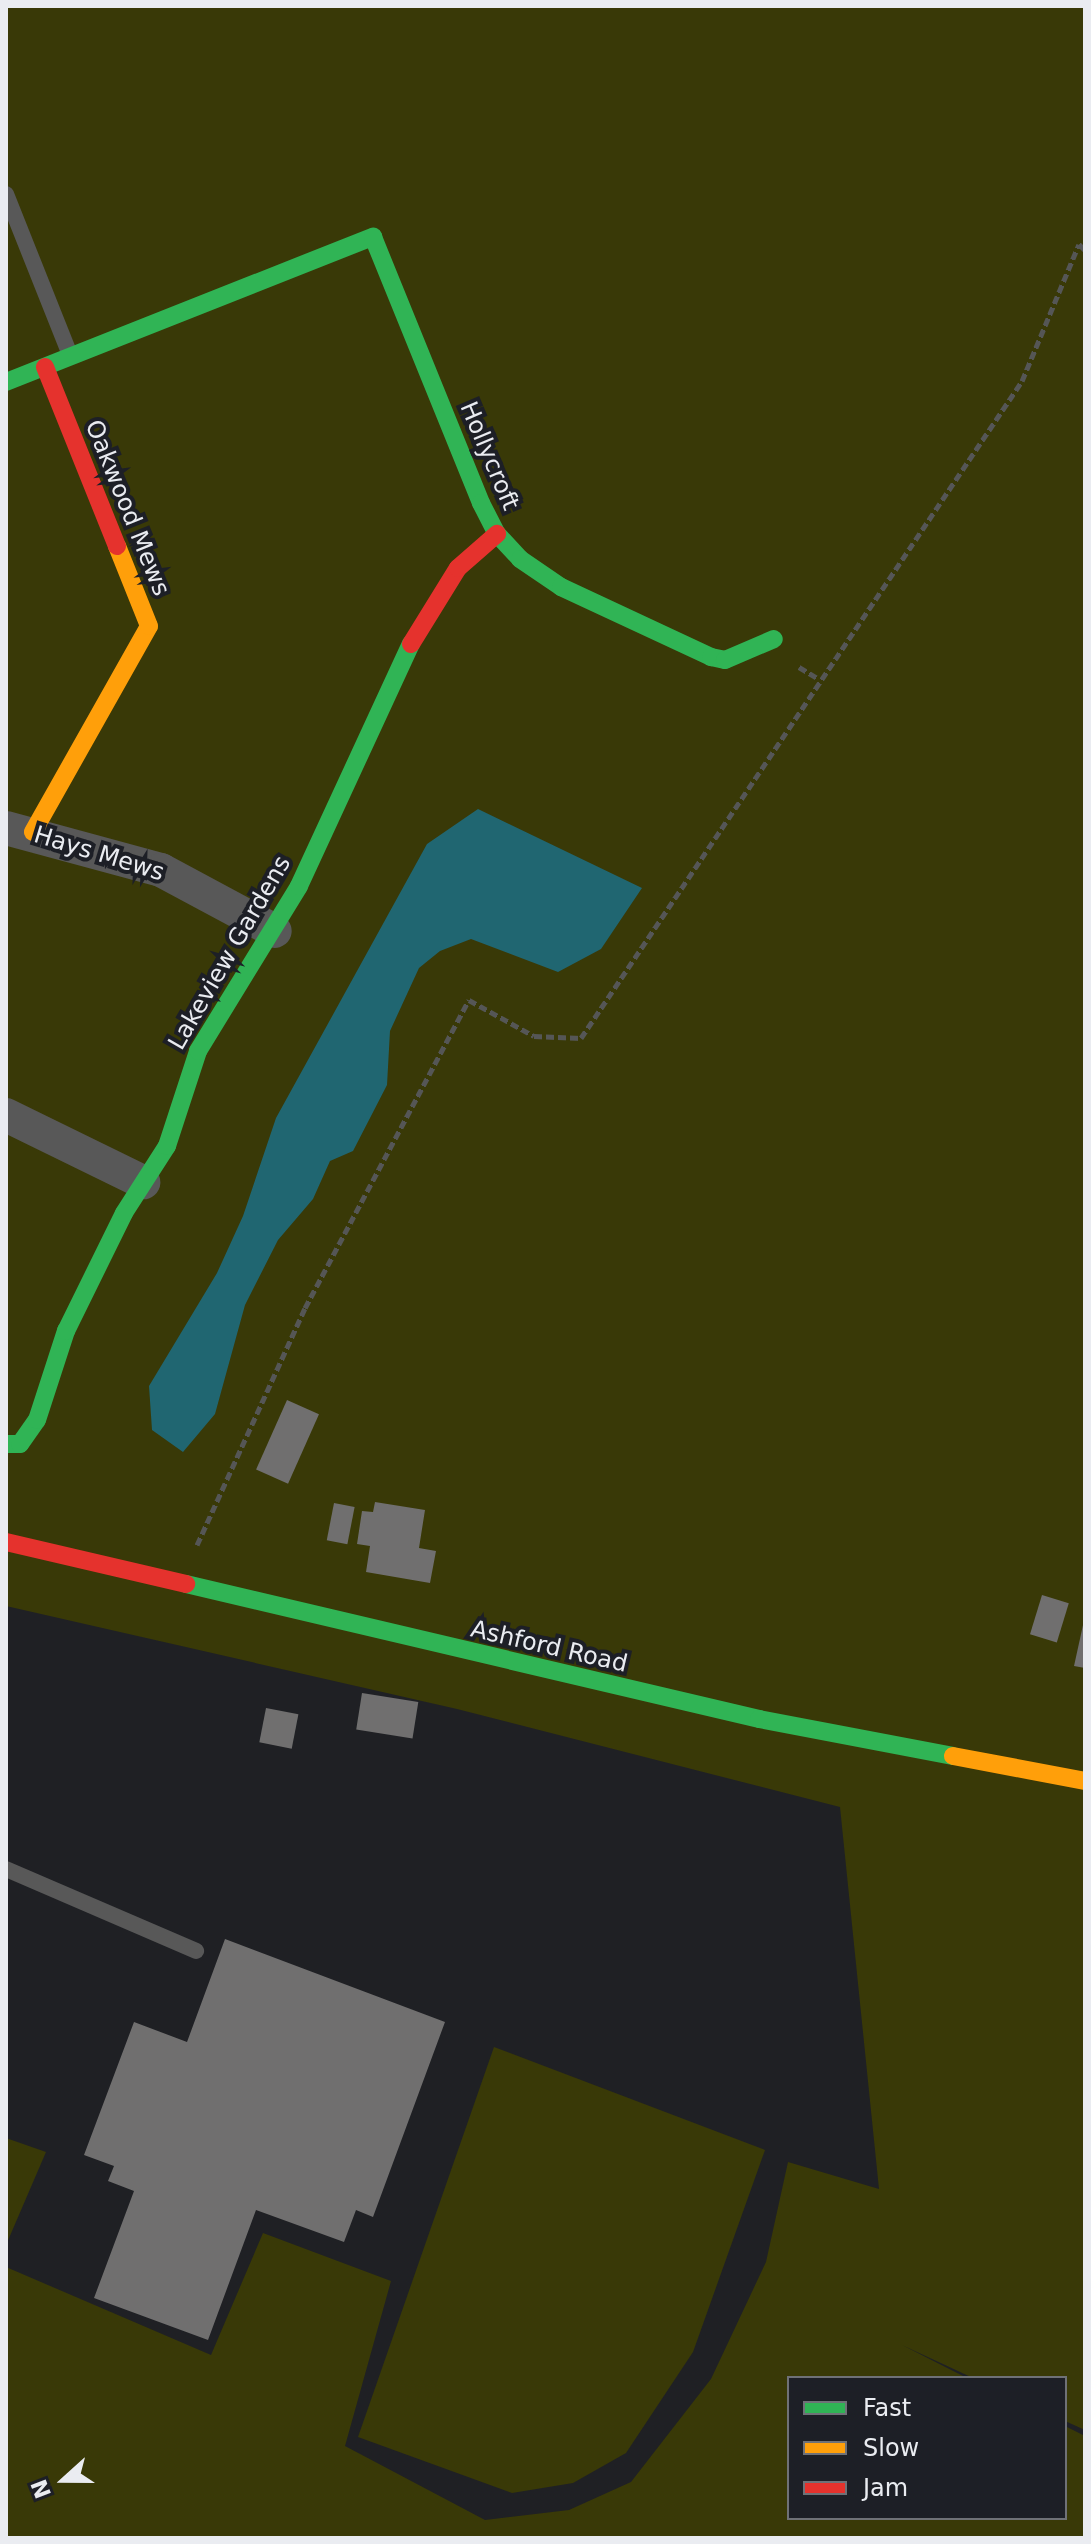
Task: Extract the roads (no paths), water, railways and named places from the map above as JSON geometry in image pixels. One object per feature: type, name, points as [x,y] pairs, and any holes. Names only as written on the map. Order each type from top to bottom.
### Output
[{"type":"street","name":"Hollycroft","points":[[70,357],[373,237],[497,534],[520,559],[561,587],[711,657],[725,660],[774,639]]},
{"type":"street","points":[[6,382],[70,357]]},
{"type":"street","name":"Oakwood Mews","points":[[20,830],[149,626],[45,367]]},
{"type":"street","name":"Lakeview Gardens","points":[[6,1444],[20,1444],[37,1420],[66,1331],[143,1182],[167,1146],[198,1051],[237,981],[275,931],[336,808],[372,713],[397,666],[458,568],[497,534]]},
{"type":"street","name":"Hays Mews","points":[[20,830],[161,870],[275,931]]},
{"type":"street","points":[[6,1115],[143,1182]]},
{"type":"street","name":"Ashford Road","points":[[6,1542],[179,1587],[759,1719],[1085,1781]]},
{"type":"lane","points":[[6,194],[70,357]]},
{"type":"lane","points":[[6,1869],[196,1951]]},
{"type":"water","points":[[478,809],[642,888],[601,949],[558,972],[471,939],[440,951],[419,968],[390,1031],[387,1085],[353,1151],[330,1161],[313,1199],[278,1240],[245,1305],[215,1414],[183,1452],[152,1430],[149,1386],[217,1273],[243,1216],[276,1118],[427,844]]}]
